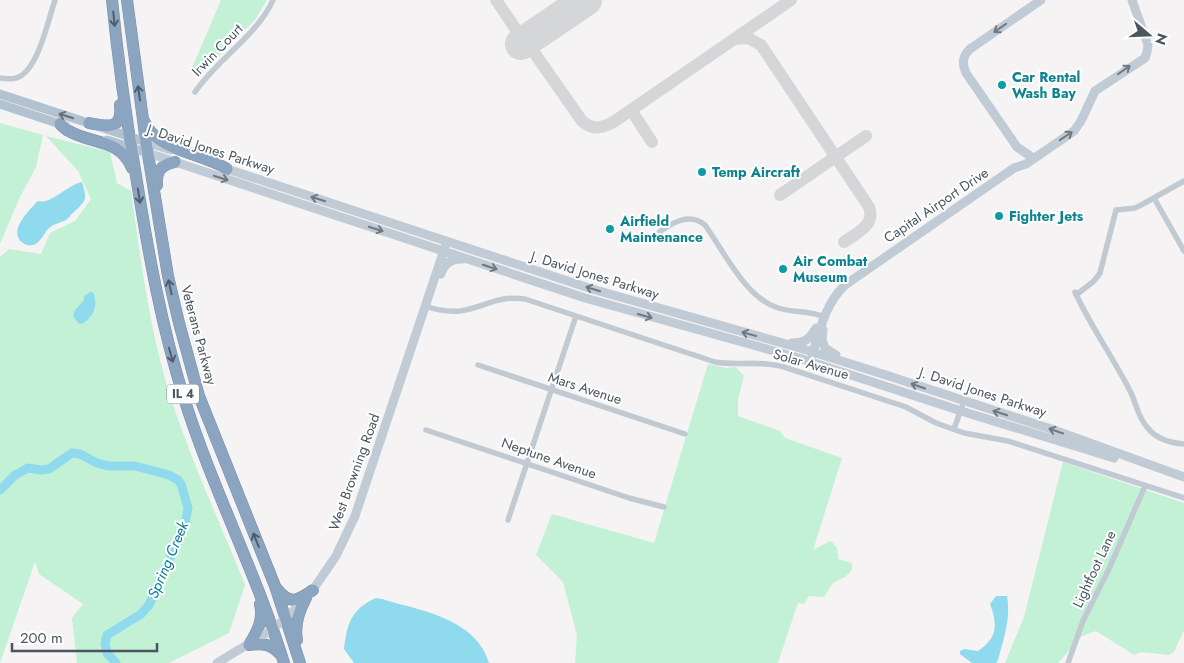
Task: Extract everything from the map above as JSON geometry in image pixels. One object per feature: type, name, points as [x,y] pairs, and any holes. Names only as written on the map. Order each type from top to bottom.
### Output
[{"type":"highway","name":"IL 4","points":[[112,0],[130,142],[150,264],[165,335],[185,400],[247,559],[283,660]]},
{"type":"highway","points":[[121,0],[129,52],[134,63]]},
{"type":"highway","name":"Veterans Parkway","points":[[127,0],[134,63],[173,299],[200,396],[275,586],[300,663]]},
{"type":"highway","points":[[89,123],[110,126],[118,121],[121,115],[113,51],[116,38]]},
{"type":"highway","points":[[142,112],[148,129],[162,142],[215,161],[227,169]]},
{"type":"highway","points":[[60,124],[69,132],[115,147],[126,157],[136,175]]},
{"type":"highway","points":[[164,251],[166,242],[157,187],[157,174],[162,166],[175,162]]},
{"type":"highway","points":[[229,514],[245,540],[275,607],[282,617],[286,618]]},
{"type":"highway","points":[[247,559],[247,568],[262,611],[259,627],[250,645]]},
{"type":"highway","points":[[275,586],[283,596],[291,600],[310,594]]},
{"type":"highway","points":[[304,663],[296,632],[298,618],[310,594]]},
{"type":"highway","points":[[273,630],[283,638],[292,663]]},
{"type":"highway","points":[[250,645],[270,645],[283,660]]},
{"type":"main road","points":[[1030,161],[1017,147],[966,73],[963,60],[970,49],[1040,0]]},
{"type":"main road","name":"Capital Airport Drive","points":[[810,362],[823,319],[832,298],[844,285],[1014,168],[1030,161],[1074,131],[1096,92],[1145,58],[1148,45],[1132,0]]},
{"type":"main road","name":"J. David Jones Parkway","points":[[0,94],[89,123],[130,142]]},
{"type":"main road","name":"J. David Jones Parkway","points":[[0,104],[60,124],[227,169],[609,294],[813,352],[889,376],[962,406]]},
{"type":"main road","name":"J. David Jones Parkway","points":[[147,147],[175,162],[595,301],[962,406],[1054,430],[1184,478]]},
{"type":"main road","points":[[1014,168],[1018,160],[1017,147]]},
{"type":"main road","name":"West Browning Road","points":[[217,663],[273,630],[310,594],[336,556],[351,526],[447,242]]},
{"type":"main road","points":[[427,302],[446,264],[457,259],[467,259]]},
{"type":"main road","points":[[784,344],[801,344],[806,341],[823,319]]},
{"type":"main road","points":[[823,319],[823,345],[827,351],[875,367],[889,376]]},
{"type":"street","points":[[0,78],[17,78],[32,63],[55,0]]},
{"type":"street","name":"Irwin Court","points":[[195,92],[209,74],[259,24],[273,0]]},
{"type":"street","points":[[1184,181],[1135,208],[1116,210],[1100,273],[1094,281],[1075,293],[1130,390],[1140,417],[1147,428],[1164,440],[1184,444]]},
{"type":"street","points":[[1154,198],[1184,251]]},
{"type":"street","points":[[647,241],[680,220],[689,218],[699,221],[705,225],[741,278],[757,296],[778,308],[788,311],[814,312],[823,319]]},
{"type":"street","name":"Solar Avenue","points":[[427,302],[435,310],[458,311],[496,300],[514,298],[531,301],[715,362],[736,365],[766,363],[784,367],[906,407],[936,423],[954,429],[977,436],[1008,440],[1184,498]]},
{"type":"street","points":[[508,520],[576,316]]},
{"type":"street","name":"Mars Avenue","points":[[478,365],[685,434]]},
{"type":"street","points":[[954,429],[962,406]]},
{"type":"street","name":"Neptune Avenue","points":[[426,430],[629,498],[664,507]]},
{"type":"street","name":"Lightfoot Lane","points":[[1068,663],[1084,620],[1109,569],[1145,486]]},
{"type":"green space","points":[[221,0],[267,0],[255,20],[203,71],[192,68]]},
{"type":"green space","points":[[0,123],[43,135],[36,167],[19,199],[0,244]]},
{"type":"green space","points":[[46,136],[110,152],[117,183],[131,191],[147,298],[164,376],[189,449],[245,585],[229,633],[169,663],[77,663],[72,618],[83,604],[39,574],[35,562],[0,663],[0,257],[9,249],[41,254],[50,233],[75,221],[91,199],[78,171]]},
{"type":"green space","points":[[708,364],[727,368],[736,367],[744,376],[738,399],[738,416],[780,431],[785,438],[842,458],[813,550],[830,541],[837,548],[838,559],[852,563],[852,570],[845,577],[833,583],[824,597],[809,596],[804,604],[798,603],[778,663],[575,663],[577,635],[563,582],[536,555],[552,514],[654,543]]},
{"type":"green space","points":[[1063,462],[1184,503],[1184,630],[1174,652],[1169,655],[1141,652],[1134,655],[1096,631],[1082,636],[1058,663],[1005,663],[1024,617]]},
{"type":"water","points":[[82,182],[85,192],[84,202],[66,220],[49,228],[36,244],[26,245],[23,243],[17,233],[18,227],[34,205],[38,201],[54,198]]},
{"type":"water","points":[[93,292],[95,297],[94,311],[85,322],[78,323],[73,316],[75,310],[84,300],[84,296]]},
{"type":"water","points":[[996,596],[1007,596],[1008,604],[1006,628],[998,660],[996,663],[972,663],[960,654],[960,651],[964,649],[978,651],[989,641],[995,625],[990,604]]},
{"type":"water","points":[[376,598],[426,611],[453,622],[475,639],[484,650],[489,663],[354,663],[344,649],[349,625],[361,607]]},
{"type":"waterway","name":"Spring Creek","points":[[0,490],[15,475],[28,468],[49,469],[72,453],[80,454],[97,463],[108,466],[135,466],[169,475],[181,484],[188,508],[185,524],[149,605],[141,614],[107,635],[105,643],[107,653],[116,663]]},
{"type":"taxiway","points":[[496,0],[582,121],[594,127],[615,121],[791,0]]},
{"type":"taxiway","points":[[735,39],[748,38],[761,45],[869,207],[870,219],[868,224],[844,242]]},
{"type":"taxiway","points":[[631,110],[652,142]]},
{"type":"taxiway","points":[[780,195],[866,136]]},
{"type":"runway","points":[[521,44],[586,0]]},
{"type":"place","name":"Car Rental Wash Bay","points":[[1002,85]]},
{"type":"place","name":"Temp Aircraft","points":[[702,172]]},
{"type":"place","name":"Fighter Jets","points":[[999,216]]},
{"type":"place","name":"Airfield Maintenance","points":[[610,229]]},
{"type":"place","name":"Air Combat Museum","points":[[783,269]]}]
